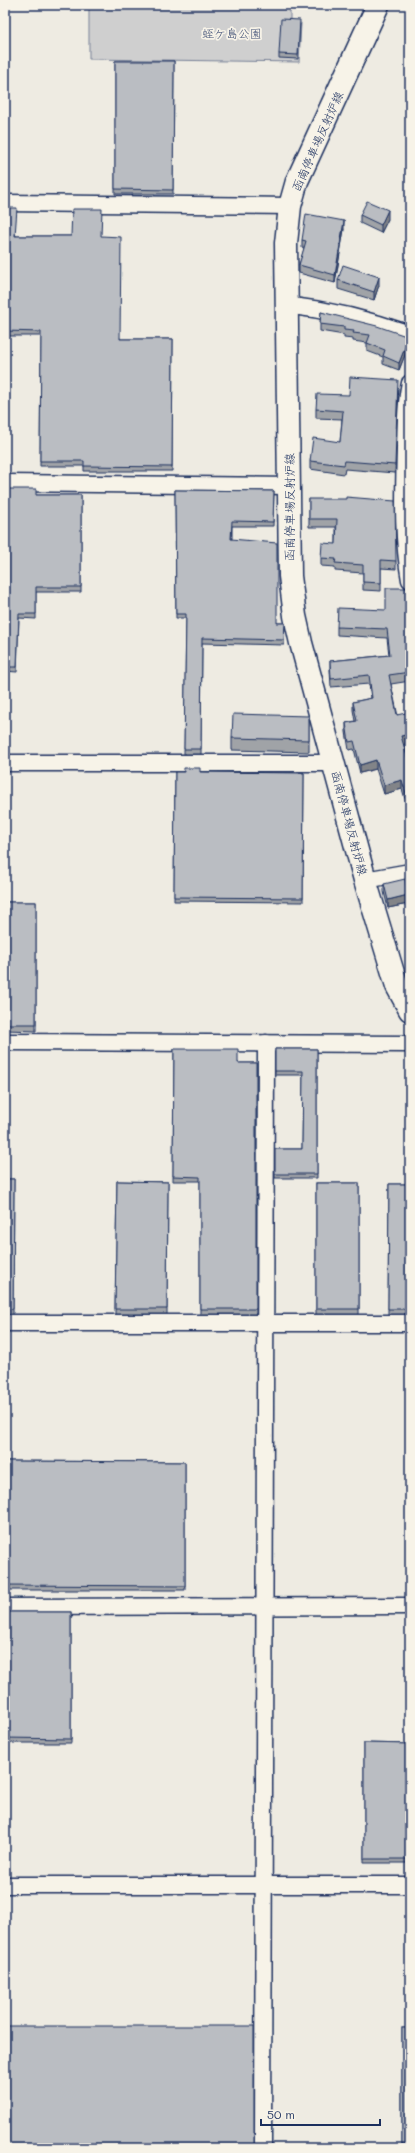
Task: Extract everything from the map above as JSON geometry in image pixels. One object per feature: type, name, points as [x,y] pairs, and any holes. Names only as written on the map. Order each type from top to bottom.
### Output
[{"type":"main road","name":"函南停車場反射炉線","points":[[378,5],[296,181],[290,206],[286,243],[290,576],[295,616],[365,880],[397,986],[410,1010]]},
{"type":"street","points":[[5,204],[290,206]]},
{"type":"street","points":[[286,305],[314,308],[361,319],[410,334]]},
{"type":"street","points":[[410,383],[406,422],[404,473],[405,527],[410,580]]},
{"type":"street","points":[[5,483],[290,486]]},
{"type":"street","points":[[5,763],[333,763]]},
{"type":"street","points":[[365,880],[410,872]]},
{"type":"street","points":[[5,1042],[410,1044]]},
{"type":"street","points":[[263,2148],[265,1885],[264,1323],[266,1043]]},
{"type":"street","points":[[5,1323],[410,1323]]},
{"type":"street","points":[[5,1607],[410,1606]]},
{"type":"street","points":[[5,1885],[410,1885]]},
{"type":"green space","name":"蛭ケ島公園","points":[[89,5],[283,5],[284,7],[290,8],[290,23],[301,23],[299,62],[89,59]]},
{"type":"building","points":[[281,19],[300,20],[298,55],[279,54]]},
{"type":"building","points":[[115,61],[174,61],[173,190],[115,189]]},
{"type":"building","points":[[367,201],[388,210],[381,225],[360,215]]},
{"type":"building","points":[[5,208],[17,208],[15,236],[71,236],[72,209],[102,209],[101,236],[121,237],[120,339],[173,339],[172,467],[84,466],[84,461],[40,461],[41,332],[5,331]]},
{"type":"building","points":[[306,214],[344,221],[335,275],[299,265],[306,241],[302,240]]},
{"type":"building","points":[[343,265],[379,277],[374,292],[338,280]]},
{"type":"building","points":[[321,312],[377,326],[409,337],[399,363],[383,356],[385,350],[367,343],[370,335],[353,333],[354,331],[344,330],[344,327],[320,324]]},
{"type":"building","points":[[350,377],[398,380],[395,465],[345,461],[344,465],[310,461],[313,438],[340,442],[343,411],[316,409],[317,394],[349,395]]},
{"type":"building","points":[[5,489],[36,489],[36,495],[81,495],[81,587],[36,587],[36,614],[19,614],[17,667],[5,667]]},
{"type":"building","points":[[175,490],[274,491],[273,522],[232,521],[231,539],[277,543],[277,623],[285,623],[284,640],[202,638],[201,749],[184,749],[186,614],[176,614]]},
{"type":"building","points":[[346,497],[395,501],[396,561],[381,560],[381,583],[363,582],[363,565],[335,563],[336,559],[321,558],[322,543],[336,544],[337,519],[309,519],[309,499],[346,499]]},
{"type":"building","points":[[386,588],[407,588],[407,611],[410,610],[410,672],[389,675],[397,715],[410,712],[410,734],[401,736],[408,760],[410,759],[410,807],[402,780],[384,785],[376,760],[360,765],[354,741],[349,742],[346,723],[357,721],[353,702],[372,698],[369,675],[331,679],[330,661],[390,655],[387,629],[337,627],[338,608],[386,610]]},
{"type":"building","points":[[233,714],[309,716],[309,740],[232,738]]},
{"type":"building","points":[[184,768],[200,768],[200,772],[304,773],[303,898],[174,897],[175,772],[184,772]]},
{"type":"building","points":[[405,879],[408,895],[388,900],[384,884]]},
{"type":"building","points":[[5,902],[36,902],[36,1024],[5,1024]]},
{"type":"building","points":[[174,1049],[238,1049],[238,1063],[256,1063],[256,1309],[200,1309],[200,1177],[173,1176]]},
{"type":"building","points":[[275,1049],[317,1049],[317,1174],[275,1174],[275,1149],[302,1149],[303,1071],[275,1071]]},
{"type":"building","points":[[5,1179],[14,1179],[13,1309],[5,1310]]},
{"type":"building","points":[[117,1181],[168,1182],[167,1309],[115,1309]]},
{"type":"building","points":[[316,1183],[359,1183],[359,1309],[316,1309]]},
{"type":"building","points":[[389,1184],[410,1184],[410,1309],[388,1309]]},
{"type":"building","points":[[5,1461],[185,1462],[185,1586],[5,1585]]},
{"type":"building","points":[[5,1612],[71,1612],[71,1739],[5,1738]]},
{"type":"building","points":[[364,1743],[410,1744],[410,1872],[407,1871],[407,1859],[364,1859]]},
{"type":"building","points":[[5,2026],[254,2026],[255,2148],[5,2148]]},
{"type":"building","points":[[402,2028],[410,2028],[410,2144],[402,2144]]}]
